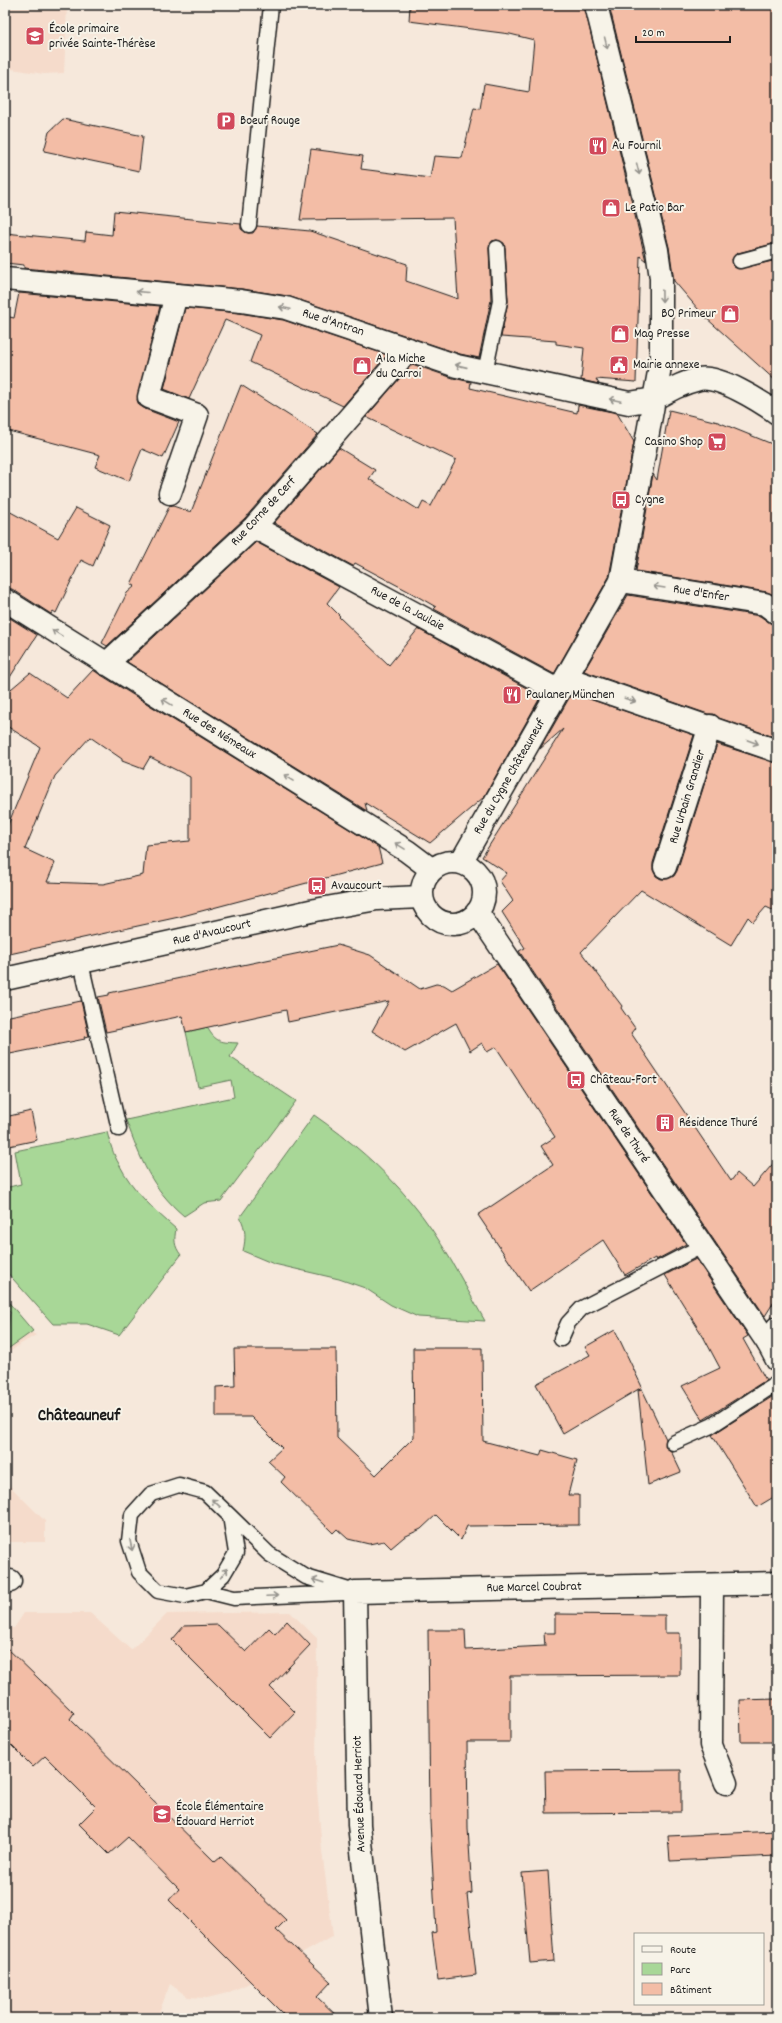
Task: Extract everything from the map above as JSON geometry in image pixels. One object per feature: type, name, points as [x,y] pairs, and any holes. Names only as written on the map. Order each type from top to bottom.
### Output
[{"type":"street","name":"Rue du Cygne Châteauneuf","points":[[461,862],[621,581],[661,361],[661,278],[648,210],[596,5]]},
{"type":"street","name":"Rue d'Antran","points":[[5,279],[176,295],[241,294],[457,366],[629,403],[654,399]]},
{"type":"street","points":[[170,493],[197,415],[149,397],[176,295]]},
{"type":"street","name":"Rue Corne de Cerf","points":[[106,664],[254,527],[409,349]]},
{"type":"street","points":[[654,399],[677,386],[700,379],[723,382],[761,402],[777,413]]},
{"type":"street","name":"Rue de la Jaulaie","points":[[254,527],[563,685]]},
{"type":"street","name":"Rue d'Enfer","points":[[621,581],[766,604],[777,613]]},
{"type":"street","name":"Rue des Némeaux","points":[[5,600],[407,851],[432,869]]},
{"type":"street","points":[[563,685],[710,726],[777,751]]},
{"type":"street","name":"Rue Urbain Grandier","points":[[666,867],[710,726]]},
{"type":"street","points":[[450,861],[461,862],[474,870],[482,883],[484,893],[482,903],[478,912],[470,919],[460,924],[450,924],[439,921],[431,916],[425,907],[421,897],[421,887],[425,877],[432,869],[440,864],[450,861]]},
{"type":"street","name":"Rue d'Avaucourt","points":[[5,980],[315,910],[377,899],[421,897]]},
{"type":"street","name":"Rue de Thuré","points":[[478,912],[702,1246],[774,1344]]},
{"type":"street","name":"Rue Marcel Coubrat","points":[[356,1592],[777,1583]]},
{"type":"street","points":[[712,1585],[711,1745],[726,1783]]},
{"type":"street","name":"Avenue Édouard Herriot","points":[[356,1592],[359,1825],[381,2018]]},
{"type":"lane","points":[[250,225],[271,5]]},
{"type":"lane","points":[[485,372],[500,301],[497,248]]},
{"type":"lane","points":[[740,261],[777,251]]},
{"type":"lane","points":[[81,963],[118,1129]]},
{"type":"lane","points":[[561,1339],[568,1323],[582,1308],[702,1246]]},
{"type":"lane","points":[[673,1443],[711,1426],[777,1383]]},
{"type":"lane","name":"Rue Marcel Coubrat","points":[[179,1485],[205,1492],[269,1554],[306,1577],[356,1592],[234,1598],[206,1592],[185,1596],[158,1591],[139,1572],[129,1541],[132,1515],[151,1494],[179,1485]]},
{"type":"lane","points":[[206,1592],[223,1575],[236,1553],[230,1516]]},
{"type":"shaded area","name":"École primaire privée Sainte-Thérèse","points":[[5,5],[67,5],[64,73],[44,74],[5,68]]},
{"type":"shaded area","points":[[5,1316],[36,1335],[19,1345],[5,1356]]},
{"type":"shaded area","points":[[5,1481],[45,1521],[45,1542],[5,1542]]},
{"type":"shaded area","name":"École Élémentaire Édouard Herriot","points":[[290,1612],[317,1638],[316,1776],[322,1851],[333,1936],[252,1982],[227,1993],[207,1998],[188,1997],[170,1984],[157,2018],[5,2018],[5,1627],[14,1628],[24,1613],[90,1613],[131,1650],[167,1614]]},
{"type":"green space","points":[[207,1027],[216,1039],[220,1041],[238,1043],[230,1057],[296,1101],[221,1201],[204,1203],[184,1216],[163,1195],[155,1184],[142,1161],[126,1120],[234,1097],[231,1080],[198,1087],[186,1032]]},
{"type":"green space","points":[[314,1115],[366,1155],[411,1202],[442,1244],[485,1321],[418,1317],[391,1305],[365,1288],[339,1279],[274,1264],[243,1251],[245,1234],[240,1217]]},
{"type":"green space","points":[[107,1132],[115,1156],[130,1182],[152,1207],[176,1229],[175,1243],[181,1255],[119,1335],[87,1324],[53,1324],[5,1270],[5,1188],[21,1184],[15,1151]]},
{"type":"green space","points":[[5,1298],[33,1331],[5,1351],[10,1312],[5,1309]]},
{"type":"building","points":[[410,5],[584,5],[646,261],[640,256],[636,382],[596,379],[599,384],[581,380],[584,348],[556,344],[556,341],[501,337],[508,301],[505,248],[504,243],[497,240],[492,241],[489,248],[491,300],[479,358],[460,354],[288,296],[242,289],[24,268],[24,265],[5,263],[5,233],[85,241],[86,232],[112,235],[114,211],[241,224],[241,229],[248,233],[253,233],[257,226],[310,231],[407,264],[406,281],[458,299],[453,218],[300,220],[311,149],[363,156],[361,169],[430,178],[434,156],[462,158],[474,108],[480,109],[484,84],[529,92],[534,40],[510,34],[409,21]]},
{"type":"building","points":[[609,5],[777,5],[777,243],[738,253],[732,259],[734,267],[738,269],[777,260],[777,382],[704,316],[674,281],[669,247]]},
{"type":"building","points":[[63,119],[143,136],[139,171],[44,151],[49,132]]},
{"type":"building","points":[[19,293],[160,306],[137,400],[139,405],[145,409],[179,422],[163,458],[142,449],[129,481],[95,467],[100,455],[5,430],[5,316],[14,318]]},
{"type":"building","points":[[185,308],[239,313],[283,320],[387,355],[343,406],[250,362],[260,335],[225,320],[189,399],[164,389]]},
{"type":"building","points":[[412,364],[453,378],[471,382],[470,388],[577,413],[578,405],[617,413],[634,442],[609,577],[554,674],[434,609],[436,607],[408,591],[355,563],[353,566],[274,523],[339,448],[375,470],[369,479],[419,510],[423,502],[431,506],[456,460],[366,417]]},
{"type":"building","points":[[241,385],[318,434],[245,518],[107,646],[102,643],[127,593],[135,586],[131,584],[170,505],[191,512]]},
{"type":"building","points":[[669,410],[718,422],[777,446],[777,597],[767,592],[636,571],[653,474],[657,480]]},
{"type":"building","points":[[76,508],[110,525],[93,566],[81,560],[56,613],[53,611],[51,614],[12,589],[5,588],[5,509],[58,538]]},
{"type":"building","points":[[256,542],[339,587],[327,603],[340,616],[339,617],[389,665],[418,629],[541,696],[484,797],[430,843],[365,803],[367,811],[127,662]]},
{"type":"building","points":[[628,595],[760,616],[770,623],[777,625],[777,738],[719,718],[714,714],[708,714],[584,671]]},
{"type":"building","points":[[5,615],[37,635],[5,685]]},
{"type":"building","points":[[93,670],[378,847],[382,863],[179,917],[5,955],[5,832],[40,747],[5,725],[5,694],[30,673],[67,698]],"holes":[[[90,737],[122,759],[122,761],[143,769],[150,757],[190,777],[190,841],[146,845],[143,875],[103,884],[47,882],[55,863],[25,849],[55,776]]]},
{"type":"building","points":[[572,693],[694,735],[653,863],[653,870],[656,876],[661,879],[668,879],[674,876],[677,871],[717,744],[777,763],[777,912],[766,907],[753,922],[748,917],[731,945],[641,890],[581,952],[622,1006],[621,1008],[635,1028],[631,1033],[731,1181],[737,1173],[753,1187],[777,1159],[777,1297],[765,1316],[519,951],[525,948],[502,912],[513,901],[500,881],[507,873],[482,857],[563,729],[540,749]]},
{"type":"building","points":[[338,945],[370,955],[420,989],[436,984],[444,985],[452,990],[497,964],[686,1244],[656,1260],[655,1258],[625,1275],[603,1240],[529,1291],[478,1215],[553,1165],[541,1146],[555,1137],[496,1047],[487,1052],[482,1043],[470,1051],[456,1023],[405,1052],[372,1031],[389,1001],[288,1022],[286,1010],[186,1032],[182,1016],[106,1032],[98,997],[109,995],[109,993]]},
{"type":"building","points":[[81,1001],[89,1036],[84,1037],[85,1039],[5,1055],[5,1017]]},
{"type":"building","points":[[31,1111],[37,1140],[9,1146],[5,1129],[5,1117]]},
{"type":"building","points":[[696,1259],[748,1336],[743,1339],[766,1380],[703,1420],[682,1386],[720,1368],[704,1338],[665,1275]]},
{"type":"building","points":[[615,1330],[642,1387],[563,1434],[536,1384],[590,1355],[585,1347]]},
{"type":"building","points":[[413,1348],[482,1348],[483,1441],[540,1456],[542,1450],[577,1460],[568,1495],[579,1495],[579,1525],[467,1526],[461,1540],[436,1515],[421,1529],[404,1537],[391,1548],[384,1541],[369,1544],[348,1539],[337,1529],[333,1533],[281,1482],[285,1477],[268,1461],[282,1448],[251,1417],[216,1417],[216,1387],[235,1386],[234,1349],[336,1349],[337,1438],[376,1475],[414,1437]]},
{"type":"building","points":[[642,1389],[666,1439],[665,1447],[671,1451],[681,1472],[648,1485],[638,1390]]},
{"type":"building","points":[[775,1395],[777,1399],[777,1495],[757,1507],[712,1435]]},
{"type":"building","points":[[555,1614],[665,1615],[665,1633],[680,1633],[680,1675],[510,1676],[510,1742],[467,1742],[468,1828],[472,1893],[467,1894],[476,1975],[438,1980],[432,1933],[436,1932],[430,1821],[428,1630],[465,1630],[466,1650],[545,1646],[544,1633],[555,1633]]},
{"type":"building","points":[[287,1621],[310,1645],[270,1687],[295,1712],[270,1738],[172,1640],[184,1626],[218,1625],[246,1652],[269,1628],[275,1634]]},
{"type":"building","points":[[5,1646],[74,1713],[70,1719],[215,1862],[221,1857],[286,1920],[276,1930],[331,1982],[317,1997],[339,2018],[287,2018],[169,1900],[179,1889],[128,1837],[109,1854],[79,1824],[96,1807],[45,1756],[33,1767],[5,1739]]},
{"type":"building","points":[[777,1699],[777,1742],[741,1742],[740,1700]]},
{"type":"building","points":[[681,1770],[681,1812],[546,1813],[545,1771]]},
{"type":"building","points":[[777,1831],[777,1856],[670,1861],[668,1836]]},
{"type":"building","points":[[548,1871],[554,1961],[530,1963],[522,1873]]},
{"type":"place","name":"École primaire privée Sainte-Thérèse","points":[[35,36]]},
{"type":"place","name":"Boeuf Rouge","points":[[226,121]]},
{"type":"place","name":"Au Fournil","points":[[598,146]]},
{"type":"place","name":"Le Patio Bar","points":[[611,208]]},
{"type":"place","name":"BO Primeur","points":[[730,314]]},
{"type":"place","name":"Mag Presse","points":[[620,334]]},
{"type":"place","name":"Mairie annexe","points":[[619,365]]},
{"type":"place","name":"A la Miche du Carroi","points":[[362,366]]},
{"type":"place","name":"Casino Shop","points":[[717,442]]},
{"type":"place","name":"Cygne","points":[[621,500]]},
{"type":"place","name":"Paulaner München","points":[[512,695]]},
{"type":"place","name":"Avaucourt","points":[[317,886]]},
{"type":"place","name":"Château-Fort","points":[[576,1080]]},
{"type":"place","name":"Résidence Thuré","points":[[665,1123]]},
{"type":"place","name":"École Élémentaire Édouard Herriot","points":[[162,1814]]},
{"type":"district","name":"Châteauneuf","points":[[79,1417]]}]
